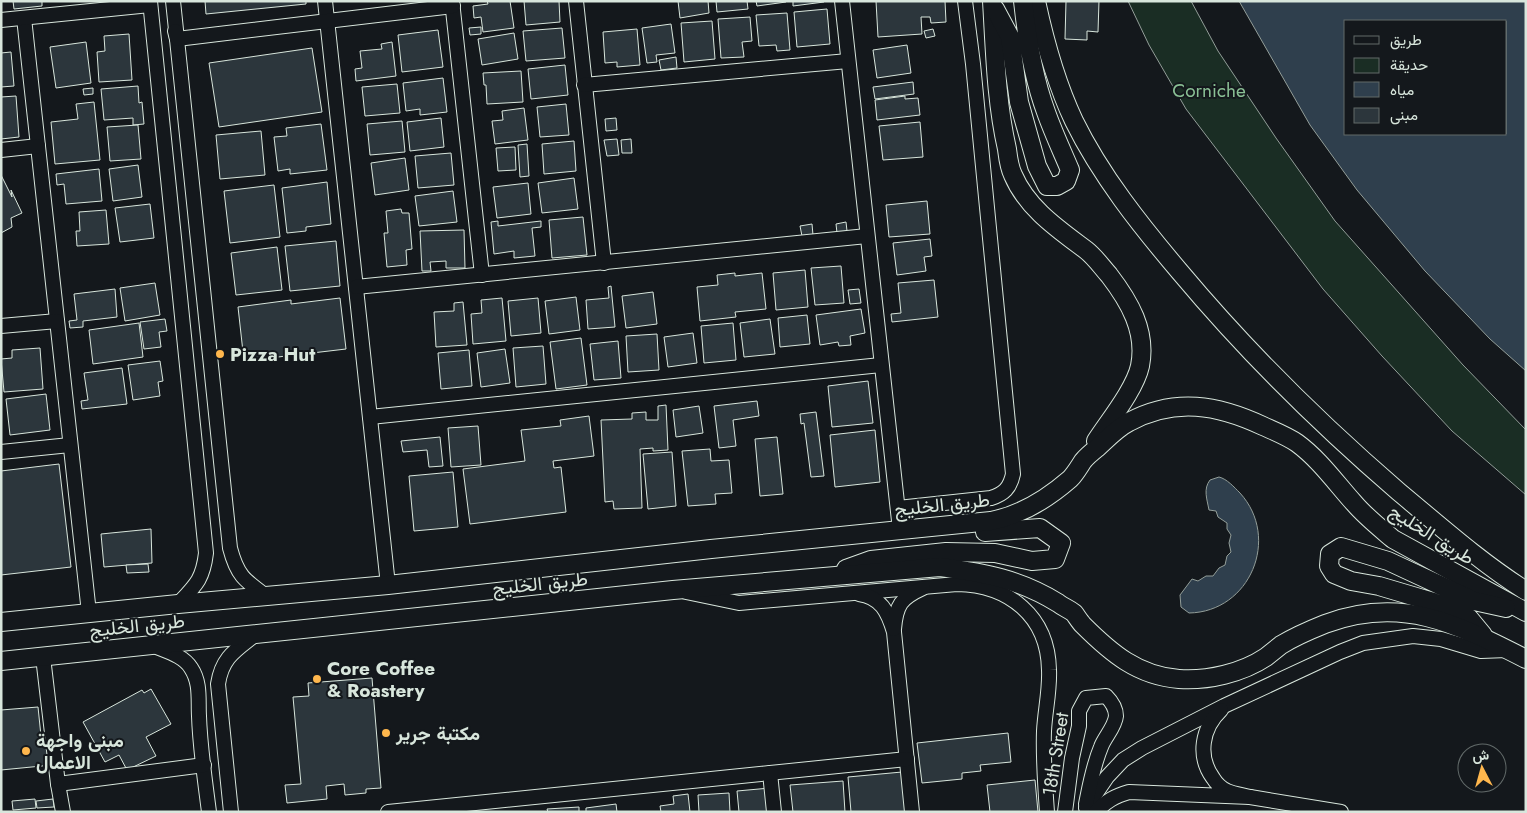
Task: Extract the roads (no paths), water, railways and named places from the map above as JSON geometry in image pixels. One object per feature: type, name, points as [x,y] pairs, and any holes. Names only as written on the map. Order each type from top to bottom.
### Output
[{"type":"main road","points":[[992,3],[1010,37],[1019,102],[1037,166],[1047,186],[1057,186],[1066,181],[1070,170],[1046,113],[1038,88],[1023,1]]},
{"type":"main road","points":[[1036,1],[1054,71],[1075,122],[1115,188],[1164,253],[1224,324],[1336,437],[1471,552],[1526,591]]},
{"type":"main road","points":[[992,3],[1002,128],[1012,174],[1029,202],[1050,222],[1093,256],[1126,297],[1138,329],[1141,348],[1140,366],[1123,400],[1084,460]]},
{"type":"main road","name":"طريق الخليج","points":[[1,622],[388,584],[1005,518],[1018,514],[1035,504],[1071,478],[1084,460],[1128,422],[1147,414],[1170,408],[1191,406],[1233,412],[1273,430],[1297,444],[1330,474],[1355,505],[1393,539],[1526,612]]},
{"type":"main road","points":[[822,578],[871,560],[946,552],[994,553],[1032,561],[1054,559],[1061,543],[1040,528],[950,534],[900,530]]},
{"type":"main road","points":[[1526,612],[1474,601],[1388,561],[1355,550],[1341,546],[1330,554],[1329,566],[1334,574],[1351,581],[1379,586],[1433,602],[1470,618],[1485,638],[1526,658]]},
{"type":"main road","name":"طريق الخليج","points":[[1,661],[673,590],[940,567],[976,572],[1031,588],[1074,614],[1113,654],[1132,666],[1163,676],[1180,679],[1202,679],[1226,674],[1249,666],[1282,645],[1313,629],[1344,617],[1376,612],[1406,612],[1442,621],[1485,638]]},
{"type":"street","points":[[168,1],[177,40]]},
{"type":"street","points":[[173,1],[230,548],[234,565],[246,581],[266,596]]},
{"type":"street","points":[[325,1],[388,584]]},
{"type":"street","points":[[576,1],[604,263]]},
{"type":"street","points":[[842,1],[900,530]]},
{"type":"street","points":[[898,508],[991,498],[1007,490],[1013,474],[975,84],[965,1]]},
{"type":"street","points":[[1,20],[150,3],[206,553],[204,569],[196,585],[178,604]]},
{"type":"street","points":[[177,40],[453,3],[482,275]]},
{"type":"street","points":[[24,18],[89,613]]},
{"type":"street","points":[[584,85],[848,61]]},
{"type":"street","points":[[1,150],[38,146]]},
{"type":"street","points":[[356,287],[867,236]]},
{"type":"street","points":[[1,326],[57,320]]},
{"type":"street","points":[[370,417],[882,364]]},
{"type":"street","points":[[1,452],[70,445]]},
{"type":"street","points":[[976,572],[1000,583],[1030,601],[1044,617],[1054,649],[1052,812]]},
{"type":"street","points":[[673,590],[739,603],[972,584],[987,587],[1015,600],[1033,618],[1045,642],[1049,671],[1043,753],[1047,812]]},
{"type":"street","points":[[894,632],[896,613],[900,605],[909,596],[926,587]]},
{"type":"street","points":[[847,593],[870,596],[878,601],[890,616],[894,632],[912,812]]},
{"type":"street","points":[[231,812],[218,684],[224,662],[232,653],[256,634]]},
{"type":"street","points":[[1089,810],[1107,777],[1123,760],[1142,748],[1224,706],[1363,643],[1413,636],[1441,639],[1480,651],[1509,650]]},
{"type":"street","points":[[152,645],[182,658],[190,666],[196,677],[200,735],[209,812]]},
{"type":"street","points":[[43,657],[63,812]]},
{"type":"street","name":"18th Street","points":[[1065,812],[1079,726],[1079,711],[1086,698],[1106,696],[1113,703],[1116,719],[1092,769],[1089,810]]},
{"type":"street","points":[[1224,706],[1206,731],[1203,751],[1208,772],[1216,783],[1226,791],[1250,797],[1341,812]]},
{"type":"street","points":[[200,735],[210,734],[215,736],[225,746]]},
{"type":"street","points":[[388,812],[907,759]]},
{"type":"street","points":[[58,784],[204,765]]},
{"type":"street","points":[[770,773],[774,812]]},
{"type":"street","points":[[1089,810],[1116,795],[1129,792],[1250,797]]},
{"type":"water","points":[[1239,1],[1526,1],[1526,371],[1490,339],[1425,271],[1357,190],[1310,125]]},
{"type":"water","points":[[1219,477],[1228,481],[1240,493],[1252,511],[1258,531],[1258,550],[1253,570],[1243,586],[1228,600],[1210,609],[1189,613],[1181,607],[1180,595],[1192,579],[1198,581],[1206,576],[1213,576],[1219,568],[1225,565],[1227,556],[1231,552],[1229,543],[1231,535],[1227,529],[1227,523],[1218,517],[1216,511],[1209,510],[1207,498],[1208,483],[1210,480]]},
{"type":"place","name":"Pizza Hut","points":[[220,354]]},
{"type":"place","name":"Core Coffee & Roastery","points":[[317,679]]},
{"type":"place","name":"مكتبة جرير","points":[[386,733]]},
{"type":"place","name":"مبنى واجهة الاعمال","points":[[26,751]]},
{"type":"park label","name":"Corniche","points":[[1209,90]]}]
